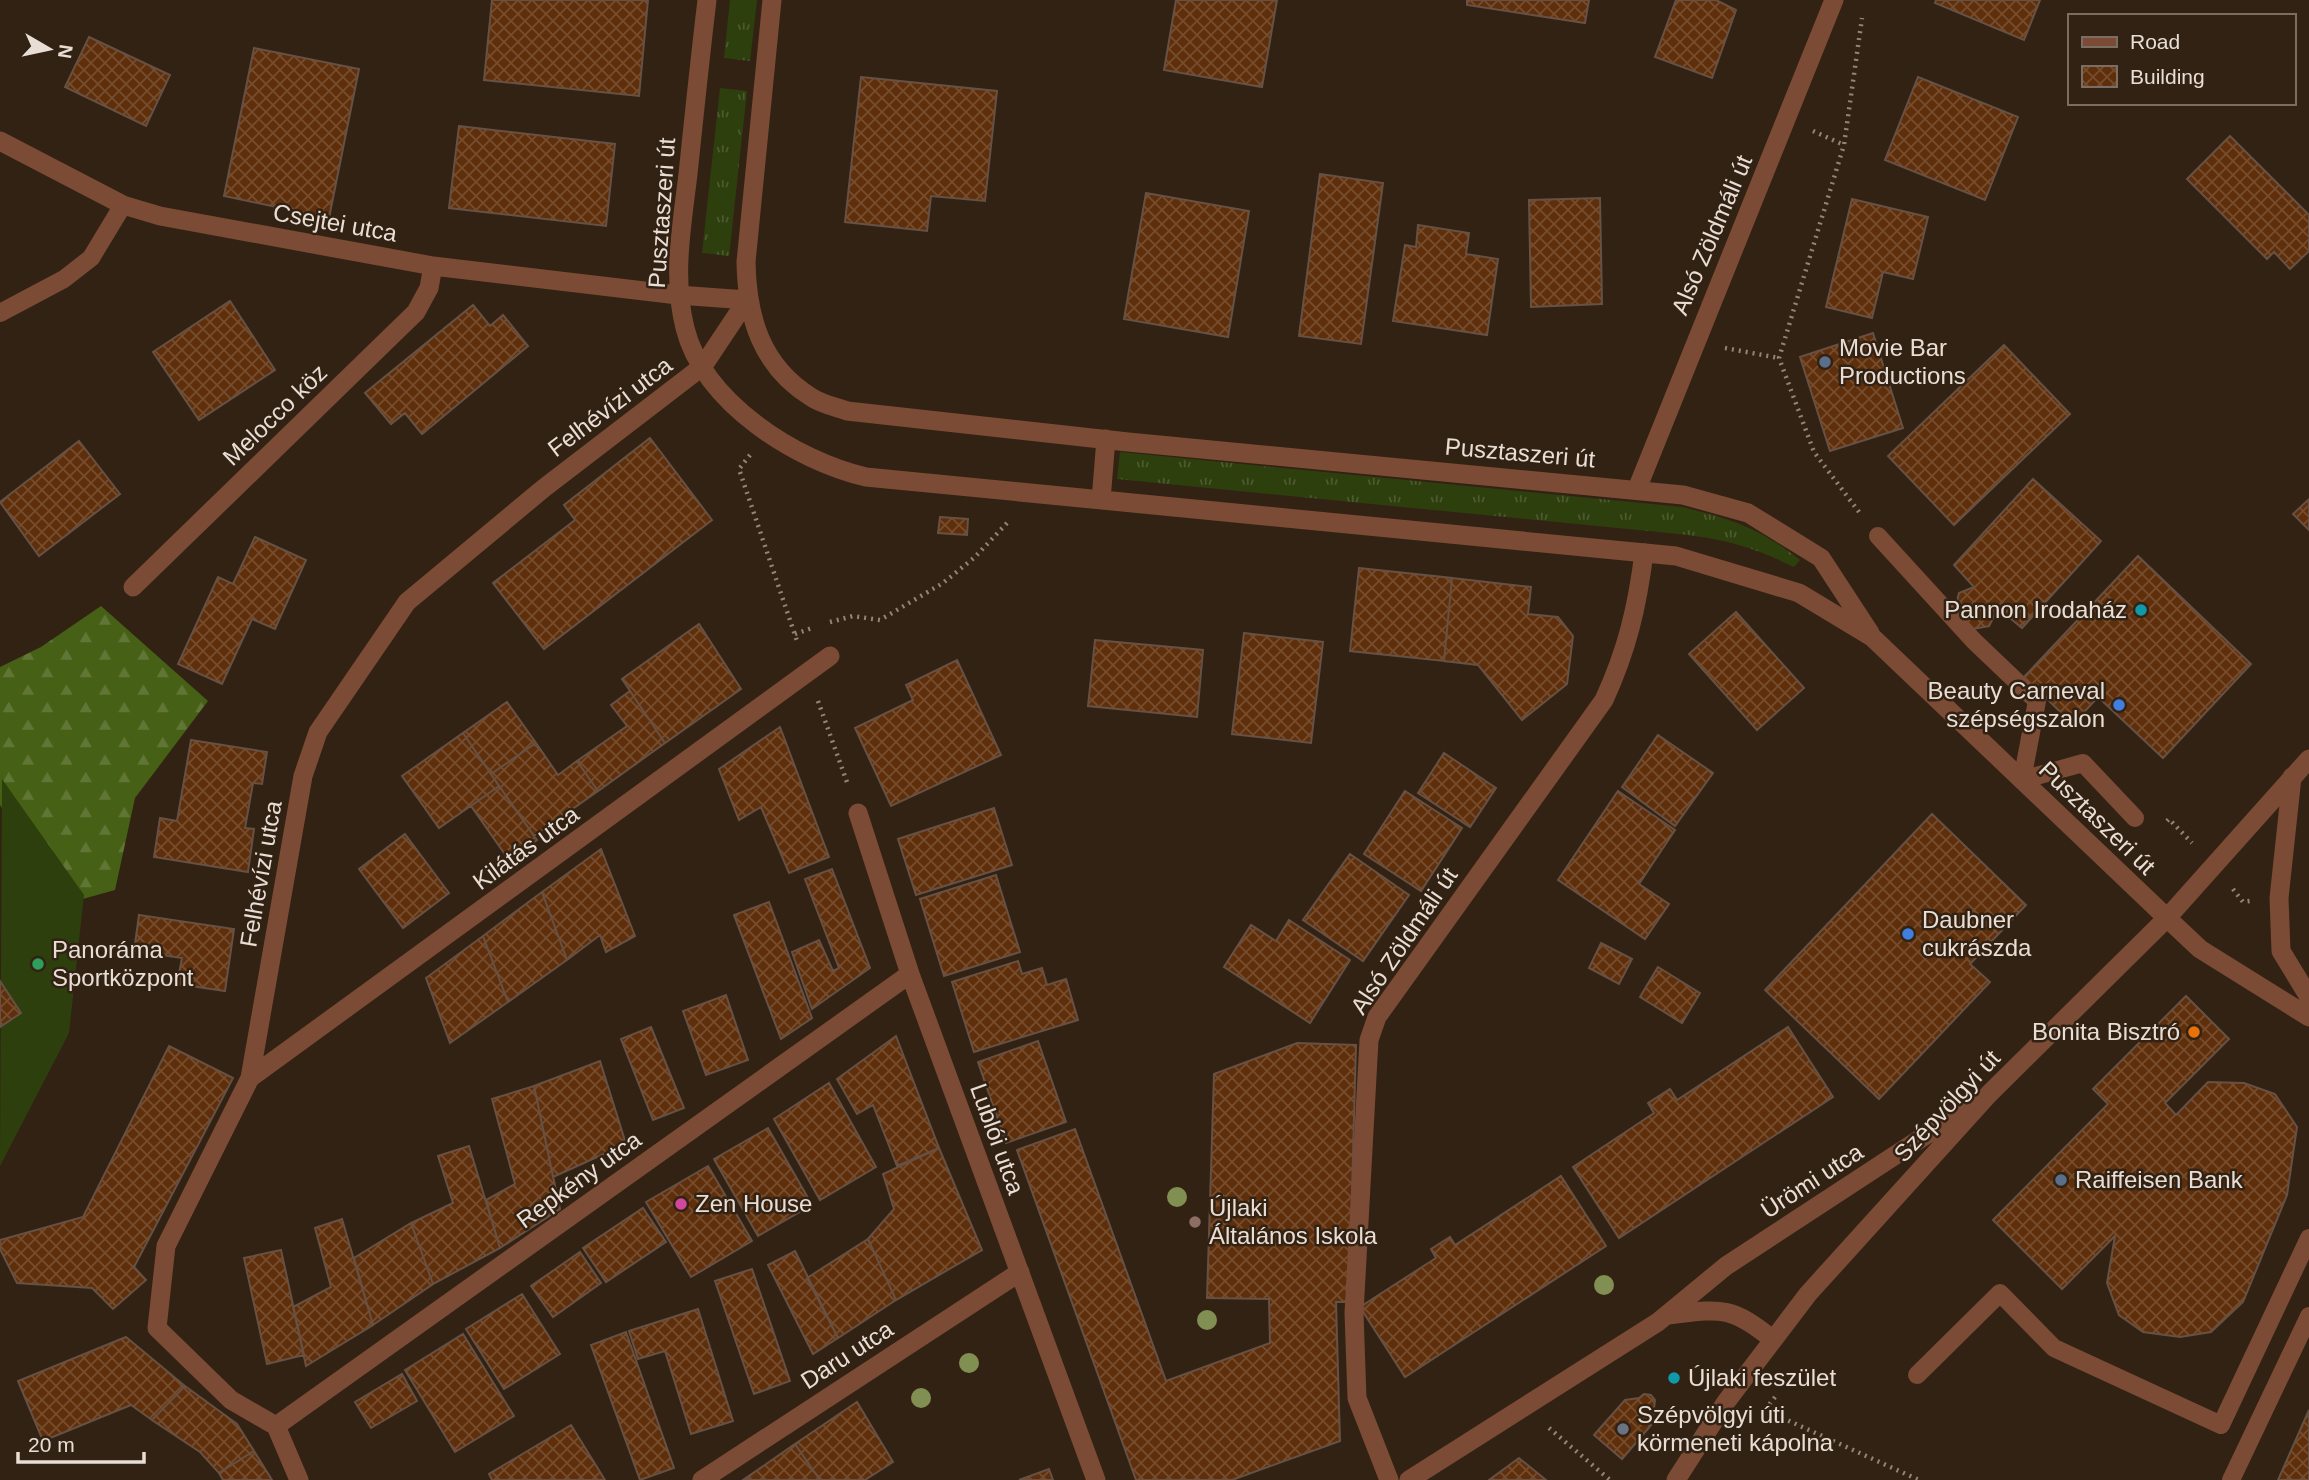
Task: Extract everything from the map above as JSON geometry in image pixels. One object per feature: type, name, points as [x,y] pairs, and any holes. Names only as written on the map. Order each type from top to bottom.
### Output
[{"type":"street","name":"Pusztaszeri út","points":[[707,0],[680,246],[678,295],[685,331],[703,366],[724,395],[768,433],[800,454],[833,470],[866,477],[1676,556],[1799,593],[1872,637],[2200,949],[2309,1017]]},
{"type":"street","name":"Pusztaszeri út","points":[[772,0],[746,262],[747,300],[761,342],[782,373],[812,398],[847,411],[1683,495],[1748,513],[1821,558],[1872,637]]},
{"type":"street","name":"Alsó Zöldmáli út","points":[[1637,489],[1834,0]]},
{"type":"street","name":"Csejtei utca","points":[[0,141],[123,205],[160,216],[433,266],[678,295],[747,300]]},
{"type":"street","name":"Melocco köz","points":[[133,587],[416,312],[429,288],[433,266]]},
{"type":"street","name":"Felhévízi utca","points":[[276,1426],[231,1401],[157,1328],[166,1246],[250,1078],[303,776],[318,732],[407,602],[544,488],[703,366],[747,300]]},
{"type":"street","points":[[1101,500],[1106,439]]},
{"type":"street","name":"Alsó Zöldmáli út","points":[[1389,1480],[1357,1398],[1354,1312],[1368,1040],[1377,1017],[1604,701],[1624,655],[1639,592],[1644,553]]},
{"type":"street","name":"Kilátás utca","points":[[250,1078],[830,656]]},
{"type":"street","name":"Szépvölgyi út","points":[[1676,1480],[1726,1402],[1808,1294],[1989,1094],[2167,918],[2309,759]]},
{"type":"street","points":[[2292,777],[2279,898],[2281,951],[2309,997]]},
{"type":"street","name":"Lublói utca","points":[[858,813],[910,974],[1096,1480]]},
{"type":"street","name":"Repkény utca","points":[[276,1426],[910,974]]},
{"type":"street","name":"Ürömi utca","points":[[1409,1480],[1667,1315],[1726,1266],[1989,1094]]},
{"type":"street","name":"Daru utca","points":[[702,1480],[1020,1272]]},
{"type":"street","name":"Ürömi utca","points":[[1667,1315],[1720,1310],[1738,1314],[1772,1339]]},
{"type":"street","points":[[276,1426],[299,1480]]},
{"type":"lane","points":[[0,313],[64,279],[90,258],[123,205]]},
{"type":"lane","points":[[1878,536],[1974,641],[2037,701],[2022,780],[2083,763],[2135,818]]},
{"type":"lane","points":[[1917,1375],[2000,1293],[2054,1348],[2221,1425],[2309,1238]]},
{"type":"lane","points":[[2231,1480],[2309,1316]]},
{"type":"path","points":[[1861,13],[1863,25],[1844,145],[1779,358],[1814,452],[1865,521]]},
{"type":"path","points":[[1694,342],[1779,358]]},
{"type":"path","points":[[768,433],[739,469],[858,813]]},
{"type":"path","points":[[828,623],[853,616],[880,620],[943,583],[975,557],[1034,495]]},
{"type":"path","points":[[794,634],[817,627]]},
{"type":"path","points":[[1775,1396],[1765,1410],[1919,1480]]},
{"type":"path","points":[[1524,1407],[1610,1480]]},
{"type":"green space","points":[[730,0],[757,0],[750,61],[724,58]]},
{"type":"green space","points":[[720,88],[747,91],[729,256],[702,253]]},
{"type":"green space","points":[[1120,452],[1682,507],[1758,532],[1800,560],[1794,567],[1738,545],[1679,534],[1117,479]]},
{"type":"green space","points":[[101,606],[208,701],[135,798],[115,890],[61,905],[0,805],[0,667],[41,647]]},
{"type":"green space","name":"Panoráma Sportközpont","points":[[2,779],[84,895],[69,1033],[0,1166]]},
{"type":"building","points":[[492,0],[648,0],[639,96],[484,80]]},
{"type":"building","points":[[1176,0],[1277,0],[1262,87],[1164,70]]},
{"type":"building","points":[[1467,0],[1589,0],[1585,23],[1467,5]]},
{"type":"building","points":[[1676,0],[1716,0],[1736,10],[1712,78],[1655,57]]},
{"type":"building","points":[[1936,0],[2040,0],[2024,40],[1935,3]]},
{"type":"building","points":[[89,37],[170,75],[146,126],[65,87]]},
{"type":"building","points":[[254,48],[359,69],[329,218],[224,196]]},
{"type":"building","points":[[861,77],[997,91],[985,201],[931,196],[927,231],[845,222]]},
{"type":"building","points":[[1918,77],[2018,117],[1985,200],[1885,160]]},
{"type":"building","points":[[459,126],[615,144],[606,226],[449,208]]},
{"type":"building","points":[[2230,136],[2309,215],[2309,251],[2290,269],[2274,252],[2267,259],[2187,179]]},
{"type":"building","points":[[1320,174],[1383,183],[1361,344],[1299,336]]},
{"type":"building","points":[[1146,193],[1249,211],[1228,337],[1124,319]]},
{"type":"building","points":[[1600,198],[1602,304],[1531,307],[1529,200]]},
{"type":"building","points":[[1852,199],[1928,217],[1913,279],[1883,272],[1872,318],[1826,307]]},
{"type":"building","points":[[1418,225],[1469,233],[1466,254],[1498,259],[1487,335],[1393,321],[1405,245],[1416,247]]},
{"type":"building","points":[[230,301],[275,370],[199,420],[153,352]]},
{"type":"building","points":[[473,305],[490,326],[503,315],[528,346],[422,434],[405,413],[391,424],[365,393]]},
{"type":"building","points":[[1873,333],[1903,428],[1830,451],[1800,357]]},
{"type":"building","points":[[2004,345],[2070,414],[1954,525],[1888,456]]},
{"type":"building","points":[[650,438],[712,520],[544,649],[493,583],[575,520],[564,505]]},
{"type":"building","points":[[79,441],[120,494],[39,556],[0,502]]},
{"type":"building","points":[[2033,479],[2101,541],[2022,628],[1998,608],[1989,626],[1973,629],[1959,620],[1956,605],[1959,593],[1974,587],[1954,565]]},
{"type":"building","points":[[2309,499],[2309,530],[2293,514]]},
{"type":"building","points":[[940,517],[968,519],[967,535],[938,533]]},
{"type":"building","points":[[255,537],[306,560],[275,629],[252,619],[222,684],[178,664],[218,577],[233,584]]},
{"type":"building","name":"Pannon Irodaház","points":[[2138,556],[2251,664],[2163,758],[2098,697],[2073,724],[2024,677]]},
{"type":"building","points":[[1359,568],[1452,578],[1444,661],[1350,651]]},
{"type":"building","points":[[1452,578],[1531,587],[1528,614],[1558,617],[1573,636],[1567,684],[1522,720],[1478,665],[1444,661]]},
{"type":"building","points":[[1736,612],[1804,688],[1757,730],[1689,654]]},
{"type":"building","points":[[699,624],[741,689],[665,743],[622,679]]},
{"type":"building","points":[[1244,633],[1323,642],[1311,743],[1232,734]]},
{"type":"building","points":[[1095,640],[1203,650],[1197,717],[1088,706]]},
{"type":"building","points":[[957,660],[1001,755],[891,806],[855,728],[913,700],[906,685]]},
{"type":"building","points":[[630,691],[665,743],[598,791],[577,761],[627,726],[611,705]]},
{"type":"building","points":[[507,702],[536,743],[491,774],[463,733]]},
{"type":"building","points":[[780,727],[829,857],[789,873],[761,807],[739,820],[719,769]]},
{"type":"building","points":[[463,733],[499,786],[439,828],[402,776]]},
{"type":"building","points":[[1658,735],[1713,773],[1675,826],[1622,787]]},
{"type":"building","points":[[191,740],[267,752],[262,784],[253,783],[245,828],[254,829],[248,872],[154,857],[160,818],[177,821]]},
{"type":"building","points":[[536,743],[558,775],[577,761],[598,791],[534,836],[491,774]]},
{"type":"building","points":[[1444,753],[1496,788],[1470,827],[1418,793]]},
{"type":"building","points":[[499,786],[537,840],[509,860],[471,806]]},
{"type":"building","points":[[1405,791],[1462,828],[1421,891],[1364,854]]},
{"type":"building","points":[[1618,791],[1675,830],[1639,884],[1669,904],[1645,939],[1558,880]]},
{"type":"building","points":[[994,808],[1012,865],[916,895],[898,839]]},
{"type":"building","name":"Daubner cukrászda","points":[[1932,814],[2026,905],[1970,964],[1990,982],[1879,1099],[1765,990]]},
{"type":"building","points":[[405,834],[449,893],[403,928],[359,869]]},
{"type":"building","points":[[601,849],[635,936],[606,952],[600,935],[567,960],[542,892]]},
{"type":"building","points":[[1350,854],[1409,895],[1363,961],[1303,920]]},
{"type":"building","points":[[832,869],[870,968],[812,1009],[792,952],[819,940],[833,971],[839,968],[805,879]]},
{"type":"building","points":[[996,875],[1020,952],[944,976],[920,899]]},
{"type":"building","points":[[542,892],[567,960],[508,1002],[483,936]]},
{"type":"building","points":[[769,902],[812,1018],[781,1039],[734,915]]},
{"type":"building","points":[[139,915],[234,929],[225,991],[177,984],[182,958],[134,951]]},
{"type":"building","points":[[1289,920],[1350,960],[1310,1023],[1224,967],[1251,925],[1276,941]]},
{"type":"building","points":[[483,936],[508,1002],[450,1043],[426,978]]},
{"type":"building","points":[[1601,943],[1632,959],[1619,984],[1589,968]]},
{"type":"building","points":[[1018,961],[1022,974],[1042,968],[1047,985],[1066,979],[1078,1020],[974,1052],[952,982]]},
{"type":"building","points":[[1658,967],[1700,993],[1682,1023],[1640,997]]},
{"type":"building","points":[[0,981],[21,1013],[0,1027]]},
{"type":"building","points":[[726,995],[748,1060],[706,1075],[683,1011]]},
{"type":"building","points":[[2186,996],[2229,1039],[2165,1103],[2176,1115],[2208,1082],[2244,1083],[2275,1094],[2297,1127],[2287,1195],[2243,1302],[2211,1332],[2180,1337],[2143,1332],[2119,1315],[2107,1283],[2115,1236],[2062,1289],[1993,1220],[2108,1104],[2093,1089]]},
{"type":"building","points":[[651,1027],[684,1108],[653,1120],[621,1039]]},
{"type":"building","points":[[1788,1027],[1833,1097],[1619,1238],[1573,1167],[1654,1113],[1648,1103],[1670,1089],[1677,1100]]},
{"type":"building","points":[[896,1036],[939,1148],[897,1166],[873,1105],[857,1114],[837,1079]]},
{"type":"building","points":[[1038,1041],[1066,1122],[1006,1143],[978,1062]]},
{"type":"building","name":"Újlaki Általános Iskola","points":[[1297,1043],[1356,1045],[1349,1302],[1336,1302],[1340,1441],[1232,1480],[1136,1480],[1017,1150],[1075,1129],[1166,1381],[1270,1343],[1269,1299],[1207,1298],[1214,1074]]},
{"type":"building","points":[[169,1046],[233,1078],[134,1267],[146,1280],[113,1309],[92,1288],[17,1283],[0,1249],[0,1240],[83,1217]]},
{"type":"building","points":[[600,1061],[626,1144],[553,1177],[534,1086]]},
{"type":"building","points":[[829,1083],[876,1167],[820,1200],[774,1119]]},
{"type":"building","points":[[534,1086],[560,1209],[500,1248],[486,1200],[515,1184],[492,1099]]},
{"type":"building","points":[[768,1128],[812,1205],[758,1236],[714,1159]]},
{"type":"building","points":[[469,1146],[500,1248],[433,1284],[411,1223],[453,1203],[438,1156]]},
{"type":"building","points":[[939,1148],[982,1250],[896,1300],[868,1239],[894,1209],[883,1174]]},
{"type":"building","points":[[708,1166],[752,1241],[691,1277],[646,1202]]},
{"type":"building","points":[[1561,1176],[1606,1246],[1405,1377],[1360,1307],[1436,1258],[1431,1249],[1450,1237],[1455,1245]]},
{"type":"building","points":[[643,1208],[666,1242],[606,1282],[583,1248]]},
{"type":"building","points":[[342,1219],[373,1325],[306,1366],[293,1307],[331,1287],[315,1228]]},
{"type":"building","points":[[411,1223],[433,1284],[373,1325],[354,1258]]},
{"type":"building","points":[[868,1239],[896,1300],[838,1338],[807,1278]]},
{"type":"building","points":[[281,1250],[304,1355],[267,1364],[244,1258]]},
{"type":"building","points":[[795,1251],[838,1338],[813,1354],[768,1265]]},
{"type":"building","points":[[580,1252],[601,1283],[553,1317],[531,1286]]},
{"type":"building","points":[[752,1269],[790,1381],[754,1394],[715,1281]]},
{"type":"building","points":[[522,1294],[560,1354],[504,1389],[466,1329]]},
{"type":"building","points":[[698,1309],[733,1421],[691,1434],[665,1351],[638,1359],[629,1331]]},
{"type":"building","points":[[626,1332],[674,1468],[640,1480],[591,1345]]},
{"type":"building","points":[[463,1334],[514,1416],[455,1452],[405,1370]]},
{"type":"building","points":[[126,1337],[185,1386],[152,1420],[131,1405],[43,1441],[18,1381]]},
{"type":"building","points":[[402,1374],[417,1401],[371,1428],[355,1402]]},
{"type":"building","points":[[185,1386],[237,1424],[254,1451],[219,1473],[200,1452],[152,1420]]},
{"type":"building","name":"Szépvölgyi úti körmeneti kápolna","points":[[1644,1394],[1651,1395],[1655,1400],[1652,1424],[1622,1459],[1594,1435],[1625,1400],[1639,1398]]},
{"type":"building","points":[[857,1402],[893,1462],[865,1480],[820,1480],[795,1444]]},
{"type":"building","points":[[2309,1410],[2309,1480],[2278,1480]]},
{"type":"building","points":[[571,1425],[605,1480],[492,1480],[489,1474]]},
{"type":"building","points":[[795,1444],[820,1480],[743,1480]]},
{"type":"building","points":[[254,1451],[272,1480],[223,1480],[219,1473]]},
{"type":"building","points":[[1519,1458],[1546,1480],[1489,1480]]},
{"type":"building","points":[[1049,1469],[1053,1480],[1019,1480]]},
{"type":"place","name":"Movie Bar Productions","points":[[1825,362]]},
{"type":"place","name":"Pannon Irodaház","points":[[2141,610]]},
{"type":"place","name":"Beauty Carneval szépségszalon","points":[[2119,705]]},
{"type":"place","name":"Daubner cukrászda","points":[[1908,934]]},
{"type":"place","name":"Panoráma Sportközpont","points":[[38,964]]},
{"type":"place","name":"Bonita Bisztró","points":[[2194,1032]]},
{"type":"place","name":"Raiffeisen Bank","points":[[2061,1180]]},
{"type":"place","name":"Zen House","points":[[681,1204]]},
{"type":"place","name":"Újlaki Általános Iskola","points":[[1195,1222]]},
{"type":"place","name":"Újlaki feszület","points":[[1674,1378]]},
{"type":"place","name":"Szépvölgyi úti körmeneti kápolna","points":[[1623,1429]]}]
